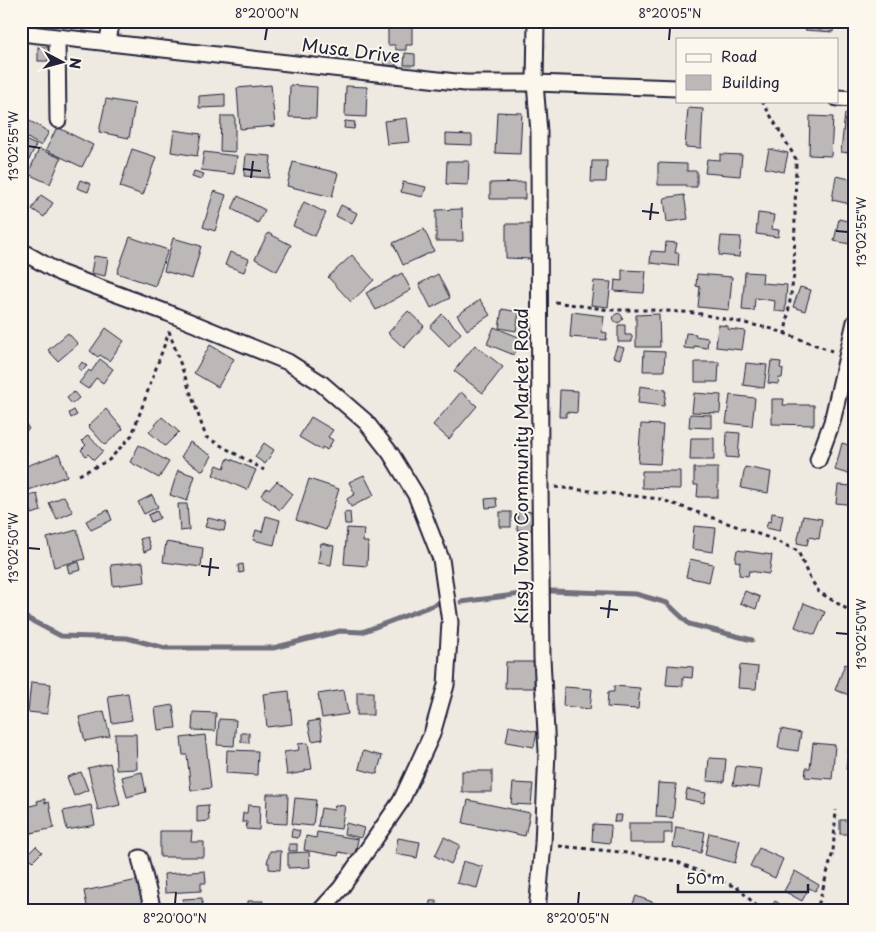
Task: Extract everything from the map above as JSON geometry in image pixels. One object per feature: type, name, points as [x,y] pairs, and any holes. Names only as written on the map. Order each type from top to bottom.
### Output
[{"type":"street","points":[[107,43],[112,21]]},
{"type":"street","name":"Kissy Town Community Market Road","points":[[536,21],[535,83],[539,132],[542,658],[547,751],[543,844],[537,911]]},
{"type":"street","name":"Musa Drive","points":[[21,33],[465,83],[535,83],[676,88]]},
{"type":"street","points":[[58,38],[58,120]]},
{"type":"street","points":[[838,98],[855,99]]},
{"type":"street","points":[[21,251],[60,273],[168,313],[288,362],[321,383],[366,422],[390,454],[416,495],[441,559],[450,622],[446,685],[432,734],[401,801],[341,888],[320,911]]},
{"type":"street","points":[[818,460],[832,422],[855,322]]},
{"type":"street","points":[[140,858],[153,911]]},
{"type":"path","points":[[763,102],[796,159],[794,274],[785,334]]},
{"type":"path","points":[[539,300],[610,310],[696,313],[773,329],[847,357]]},
{"type":"path","points":[[168,313],[169,331],[206,437],[264,470]]},
{"type":"path","points":[[79,475],[109,460],[132,435],[169,331]]},
{"type":"path","points":[[540,486],[660,499],[772,539],[798,551],[808,575],[819,592],[855,614]]},
{"type":"path","points":[[814,911],[818,906],[833,852],[836,810]]},
{"type":"path","points":[[543,844],[620,852],[676,861],[738,888],[762,911]]},
{"type":"building","points":[[388,21],[412,21],[412,45],[406,45],[406,50],[396,50],[395,45],[388,45]]},
{"type":"building","points":[[580,21],[612,21],[612,26],[579,26]]},
{"type":"building","points":[[752,21],[779,21],[778,29],[751,26]]},
{"type":"building","points":[[806,21],[834,21],[833,32],[805,30]]},
{"type":"building","points":[[38,47],[50,47],[50,61],[38,61]]},
{"type":"building","points":[[405,53],[415,54],[415,65],[404,65]]},
{"type":"building","points":[[384,56],[396,57],[396,66],[384,65]]},
{"type":"building","points":[[271,85],[275,126],[240,129],[237,88]]},
{"type":"building","points":[[290,85],[317,87],[316,118],[289,117]]},
{"type":"building","points":[[346,86],[367,87],[366,117],[345,116]]},
{"type":"building","points":[[225,94],[225,107],[199,108],[199,96]]},
{"type":"building","points":[[106,99],[135,104],[129,138],[99,132]]},
{"type":"building","points":[[688,108],[703,109],[701,148],[685,147]]},
{"type":"building","points":[[497,112],[522,113],[520,154],[495,153]]},
{"type":"building","points":[[845,113],[855,114],[855,148],[851,147],[850,153],[841,152]]},
{"type":"building","points":[[21,116],[49,132],[41,146],[21,134]]},
{"type":"building","points":[[221,116],[235,116],[235,152],[220,151]]},
{"type":"building","points":[[810,116],[833,117],[831,156],[809,155]]},
{"type":"building","points":[[407,118],[410,142],[387,144],[384,121]]},
{"type":"building","points":[[345,121],[355,122],[354,129],[344,128]]},
{"type":"building","points":[[57,127],[93,145],[82,167],[46,150]]},
{"type":"building","points":[[174,130],[201,134],[197,156],[171,152]]},
{"type":"building","points":[[446,134],[472,135],[472,145],[446,144]]},
{"type":"building","points":[[21,138],[36,145],[26,166],[21,164]]},
{"type":"building","points":[[39,149],[61,158],[50,184],[28,174]]},
{"type":"building","points":[[132,149],[156,157],[143,195],[120,187]]},
{"type":"building","points":[[769,149],[788,153],[784,172],[765,168]]},
{"type":"building","points":[[204,152],[237,156],[234,174],[201,170]]},
{"type":"building","points":[[246,154],[271,156],[269,178],[244,176]]},
{"type":"building","points":[[720,154],[742,155],[740,176],[705,173],[707,159],[720,160]]},
{"type":"building","points":[[447,161],[469,161],[468,185],[446,184]]},
{"type":"building","points":[[592,161],[607,161],[606,182],[591,182]]},
{"type":"building","points":[[293,162],[338,173],[332,197],[287,186]]},
{"type":"building","points":[[658,163],[687,164],[687,171],[697,171],[697,187],[658,185]]},
{"type":"building","points":[[194,171],[204,174],[201,180],[192,177]]},
{"type":"building","points":[[836,176],[855,180],[855,205],[832,200]]},
{"type":"building","points":[[80,180],[91,184],[88,192],[77,188]]},
{"type":"building","points":[[403,182],[426,187],[423,197],[401,192]]},
{"type":"building","points":[[525,182],[525,199],[490,199],[490,183]]},
{"type":"building","points":[[214,191],[226,195],[215,231],[203,227]]},
{"type":"building","points":[[41,195],[53,203],[44,217],[32,209]]},
{"type":"building","points":[[684,195],[688,219],[667,222],[664,198]]},
{"type":"building","points":[[238,196],[265,210],[258,223],[232,209]]},
{"type":"building","points":[[304,202],[326,213],[315,236],[293,226]]},
{"type":"building","points":[[341,205],[357,213],[352,224],[336,216]]},
{"type":"building","points":[[462,209],[463,241],[436,241],[436,210]]},
{"type":"building","points":[[758,213],[774,215],[772,229],[779,230],[778,237],[756,234]]},
{"type":"building","points":[[839,219],[855,223],[855,245],[834,241]]},
{"type":"building","points":[[506,224],[533,224],[532,259],[506,258]]},
{"type":"building","points":[[424,229],[434,251],[403,265],[393,243]]},
{"type":"building","points":[[268,233],[291,245],[277,271],[255,259]]},
{"type":"building","points":[[721,236],[741,237],[739,257],[719,255]]},
{"type":"building","points":[[130,237],[168,250],[155,286],[117,273]]},
{"type":"building","points":[[173,238],[201,246],[192,279],[164,271]]},
{"type":"building","points":[[666,242],[677,243],[675,253],[679,253],[678,266],[650,263],[651,251],[665,252]]},
{"type":"building","points":[[230,252],[249,259],[244,272],[225,265]]},
{"type":"building","points":[[352,255],[374,280],[351,302],[328,277]]},
{"type":"building","points":[[94,256],[108,258],[105,276],[91,273]]},
{"type":"building","points":[[622,270],[646,271],[644,293],[614,291],[615,280],[622,281]]},
{"type":"building","points":[[745,272],[763,273],[762,283],[787,285],[785,312],[774,311],[775,301],[755,298],[754,311],[742,310]]},
{"type":"building","points":[[402,273],[411,290],[376,310],[366,293]]},
{"type":"building","points":[[438,274],[450,298],[431,308],[419,284]]},
{"type":"building","points":[[697,274],[732,277],[729,310],[698,307],[700,287],[696,286]]},
{"type":"building","points":[[594,281],[611,282],[608,307],[591,305]]},
{"type":"building","points":[[800,287],[811,290],[805,311],[793,307]]},
{"type":"building","points":[[480,300],[490,315],[467,330],[457,315]]},
{"type":"building","points":[[502,309],[519,312],[516,331],[499,328]]},
{"type":"building","points":[[408,311],[424,326],[404,348],[388,333]]},
{"type":"building","points":[[572,312],[604,316],[602,332],[607,333],[606,340],[570,337]]},
{"type":"building","points":[[442,314],[461,333],[449,346],[430,327]]},
{"type":"building","points":[[618,314],[622,318],[618,322],[614,318]]},
{"type":"building","points":[[659,314],[660,347],[636,347],[636,315]]},
{"type":"building","points":[[618,325],[625,325],[625,335],[632,335],[632,342],[618,342]]},
{"type":"building","points":[[718,325],[728,326],[728,329],[745,331],[742,350],[716,347]]},
{"type":"building","points":[[494,327],[521,338],[514,355],[487,344]]},
{"type":"building","points":[[106,328],[124,341],[109,361],[100,355],[98,357],[90,351]]},
{"type":"building","points":[[68,333],[78,344],[58,361],[48,350]]},
{"type":"building","points":[[686,333],[708,338],[707,348],[694,346],[694,349],[684,348]]},
{"type":"building","points":[[210,345],[234,359],[218,387],[194,373]]},
{"type":"building","points":[[475,345],[503,367],[483,393],[454,371]]},
{"type":"building","points":[[617,346],[624,348],[620,359],[613,357]]},
{"type":"building","points":[[644,351],[665,352],[664,371],[643,371]]},
{"type":"building","points":[[100,359],[113,369],[103,383],[96,378],[88,389],[79,383],[89,370],[91,372]]},
{"type":"building","points":[[771,361],[781,362],[780,368],[783,369],[782,378],[779,378],[778,384],[768,383]]},
{"type":"building","points":[[82,362],[87,366],[82,371],[78,368]]},
{"type":"building","points":[[695,362],[719,362],[718,382],[695,382]]},
{"type":"building","points":[[746,363],[767,365],[764,388],[743,385]]},
{"type":"building","points":[[640,386],[666,390],[664,406],[638,403]]},
{"type":"building","points":[[560,390],[578,391],[577,413],[566,412],[566,417],[559,417]]},
{"type":"building","points":[[74,392],[79,398],[72,404],[67,398]]},
{"type":"building","points":[[461,392],[477,406],[449,439],[433,425]]},
{"type":"building","points":[[694,393],[721,395],[720,413],[692,412]]},
{"type":"building","points":[[730,395],[755,398],[752,426],[726,423]]},
{"type":"building","points":[[772,399],[784,399],[783,405],[814,405],[814,425],[772,424]]},
{"type":"building","points":[[21,409],[27,419],[24,421],[29,429],[21,434]]},
{"type":"building","points":[[106,409],[123,429],[105,445],[88,426]]},
{"type":"building","points":[[74,410],[77,415],[71,418],[69,413]]},
{"type":"building","points":[[690,414],[711,415],[711,428],[689,427]]},
{"type":"building","points":[[162,417],[179,432],[165,446],[149,432]]},
{"type":"building","points":[[311,417],[333,430],[328,437],[333,440],[327,450],[322,447],[321,450],[299,437]]},
{"type":"building","points":[[641,424],[663,425],[660,464],[638,463]]},
{"type":"building","points":[[727,432],[740,433],[738,458],[726,457]]},
{"type":"building","points":[[88,435],[103,451],[94,460],[88,454],[86,456],[81,450],[86,445],[82,441]]},
{"type":"building","points":[[691,438],[714,438],[714,460],[690,460]]},
{"type":"building","points":[[190,442],[212,456],[203,471],[181,457]]},
{"type":"building","points":[[264,443],[274,450],[265,464],[255,457]]},
{"type":"building","points":[[842,443],[855,447],[855,476],[835,470]]},
{"type":"building","points":[[139,445],[169,462],[159,478],[130,462]]},
{"type":"building","points":[[59,454],[67,476],[29,490],[21,468]]},
{"type":"building","points":[[228,458],[256,470],[247,490],[213,475],[217,465],[224,468]]},
{"type":"building","points":[[745,467],[771,472],[768,493],[741,488]]},
{"type":"building","points":[[694,468],[718,468],[718,497],[697,497],[698,485],[694,485]]},
{"type":"building","points":[[178,470],[195,476],[187,501],[170,495]]},
{"type":"building","points":[[642,471],[680,471],[680,489],[642,488]]},
{"type":"building","points":[[364,475],[374,495],[351,507],[347,499],[355,494],[349,482]]},
{"type":"building","points":[[309,479],[339,489],[326,530],[296,520]]},
{"type":"building","points":[[277,481],[293,494],[280,510],[261,495],[267,488],[269,490]]},
{"type":"building","points":[[838,485],[855,486],[855,505],[836,503]]},
{"type":"building","points":[[37,494],[41,511],[32,514],[27,496]]},
{"type":"building","points":[[152,495],[158,507],[144,514],[138,502]]},
{"type":"building","points":[[64,496],[73,512],[57,519],[49,503]]},
{"type":"building","points":[[496,498],[497,507],[486,508],[485,499]]},
{"type":"building","points":[[178,504],[187,504],[189,530],[180,531]]},
{"type":"building","points":[[108,510],[112,520],[91,530],[86,521]]},
{"type":"building","points":[[157,511],[160,518],[151,522],[148,515]]},
{"type":"building","points":[[518,511],[534,512],[533,530],[517,530]]},
{"type":"building","points":[[350,512],[351,524],[345,524],[344,513]]},
{"type":"building","points":[[500,512],[511,512],[511,527],[500,527]]},
{"type":"building","points":[[772,513],[783,515],[780,531],[766,528],[768,521],[771,522]]},
{"type":"building","points":[[266,516],[280,520],[274,545],[253,540],[256,530],[262,532]]},
{"type":"building","points":[[803,516],[822,519],[819,539],[809,537],[807,545],[797,543]]},
{"type":"building","points":[[208,518],[226,522],[224,531],[205,527]]},
{"type":"building","points":[[694,526],[716,528],[713,552],[692,549]]},
{"type":"building","points":[[347,528],[364,529],[363,542],[368,542],[367,566],[344,564]]},
{"type":"building","points":[[77,530],[85,559],[54,567],[47,538]]},
{"type":"building","points":[[147,537],[151,549],[144,552],[140,539]]},
{"type":"building","points":[[166,542],[203,548],[201,567],[163,562]]},
{"type":"building","points":[[321,543],[334,546],[331,565],[318,563]]},
{"type":"building","points":[[737,550],[772,555],[769,574],[749,571],[748,576],[739,575],[740,562],[735,561]]},
{"type":"building","points":[[690,559],[713,564],[709,582],[686,577]]},
{"type":"building","points":[[79,562],[81,570],[69,573],[67,565]]},
{"type":"building","points":[[143,562],[145,582],[113,586],[111,565]]},
{"type":"building","points":[[243,564],[244,572],[239,573],[238,565]]},
{"type":"building","points":[[855,582],[855,599],[850,598]]},
{"type":"building","points":[[745,591],[760,597],[756,609],[740,603]]},
{"type":"building","points":[[804,603],[825,612],[815,635],[795,627]]},
{"type":"building","points":[[506,662],[535,662],[534,688],[505,688]]},
{"type":"building","points":[[845,664],[855,668],[855,697],[835,690]]},
{"type":"building","points":[[668,665],[693,667],[692,678],[683,677],[683,686],[666,685]]},
{"type":"building","points":[[740,665],[758,667],[756,689],[738,688]]},
{"type":"building","points":[[31,682],[51,684],[47,714],[28,712]]},
{"type":"building","points":[[614,686],[640,688],[638,709],[607,707],[608,692],[614,692]]},
{"type":"building","points":[[564,687],[592,689],[590,709],[563,706]]},
{"type":"building","points":[[344,690],[348,714],[322,718],[318,694]]},
{"type":"building","points":[[289,691],[292,724],[267,727],[263,694]]},
{"type":"building","points":[[357,692],[373,692],[373,715],[357,715]]},
{"type":"building","points":[[128,693],[132,720],[112,723],[108,696]]},
{"type":"building","points":[[173,705],[176,728],[158,730],[155,708]]},
{"type":"building","points":[[104,711],[110,736],[85,741],[79,717]]},
{"type":"building","points":[[193,712],[216,713],[215,731],[192,730]]},
{"type":"building","points":[[219,719],[236,720],[234,746],[217,745]]},
{"type":"building","points":[[319,720],[323,739],[312,741],[308,722]]},
{"type":"building","points":[[21,721],[27,746],[21,748]]},
{"type":"building","points":[[509,726],[537,732],[534,747],[506,742]]},
{"type":"building","points":[[781,729],[801,733],[798,751],[778,748]]},
{"type":"building","points":[[241,733],[249,733],[249,743],[241,742]]},
{"type":"building","points":[[115,734],[136,734],[137,769],[116,770]]},
{"type":"building","points":[[205,735],[211,788],[191,791],[187,755],[183,755],[181,738]]},
{"type":"building","points":[[308,743],[312,769],[287,775],[284,752],[299,750],[298,744]]},
{"type":"building","points":[[813,743],[835,745],[832,779],[805,777],[806,768],[810,768]]},
{"type":"building","points":[[849,745],[855,746],[855,770],[846,769]]},
{"type":"building","points":[[227,750],[258,751],[257,775],[226,773]]},
{"type":"building","points":[[363,751],[382,756],[377,774],[359,769]]},
{"type":"building","points":[[709,758],[726,759],[724,782],[707,781]]},
{"type":"building","points":[[110,763],[120,805],[98,810],[88,768]]},
{"type":"building","points":[[736,766],[762,769],[759,788],[733,785]]},
{"type":"building","points":[[462,771],[492,771],[492,792],[462,792]]},
{"type":"building","points":[[81,772],[88,790],[74,796],[67,777]]},
{"type":"building","points":[[142,772],[146,792],[127,797],[122,777]]},
{"type":"building","points":[[513,783],[533,784],[531,805],[511,804]]},
{"type":"building","points":[[658,783],[676,784],[673,818],[656,817]]},
{"type":"building","points":[[687,789],[706,793],[704,803],[685,799]]},
{"type":"building","points":[[267,794],[288,794],[287,824],[266,823]]},
{"type":"building","points":[[295,798],[316,800],[313,826],[292,824]]},
{"type":"building","points":[[45,799],[45,803],[49,802],[54,828],[31,833],[26,807],[38,804],[37,801]]},
{"type":"building","points":[[468,800],[530,813],[525,836],[463,823]]},
{"type":"building","points":[[91,805],[95,825],[67,830],[63,811]]},
{"type":"building","points":[[208,805],[209,821],[197,822],[197,806]]},
{"type":"building","points":[[248,805],[260,806],[259,830],[246,829],[247,822],[242,822],[243,813],[247,813]]},
{"type":"building","points":[[335,805],[345,806],[341,829],[318,826],[321,808],[334,810]]},
{"type":"building","points":[[615,815],[622,815],[621,822],[614,822]]},
{"type":"building","points":[[840,820],[855,820],[855,834],[840,834]]},
{"type":"building","points":[[346,823],[364,828],[361,838],[344,834]]},
{"type":"building","points":[[629,823],[672,823],[672,833],[664,833],[664,843],[629,843]]},
{"type":"building","points":[[593,824],[611,825],[610,843],[592,841]]},
{"type":"building","points":[[676,827],[705,832],[701,853],[673,847]]},
{"type":"building","points":[[292,829],[300,831],[298,838],[291,837]]},
{"type":"building","points":[[160,831],[192,831],[191,842],[204,842],[204,857],[160,857]]},
{"type":"building","points":[[317,832],[358,839],[355,855],[339,852],[338,856],[304,850],[306,836],[316,838]]},
{"type":"building","points":[[709,833],[740,840],[735,863],[705,855]]},
{"type":"building","points":[[444,837],[460,845],[451,864],[435,856]]},
{"type":"building","points":[[398,838],[420,842],[417,858],[395,854]]},
{"type":"building","points":[[289,844],[297,844],[297,851],[289,851]]},
{"type":"building","points":[[36,846],[42,852],[33,861],[27,855]]},
{"type":"building","points":[[759,848],[783,859],[775,878],[750,866]]},
{"type":"building","points":[[270,851],[281,851],[280,870],[269,869],[269,863],[267,863]]},
{"type":"building","points":[[309,852],[310,867],[288,868],[288,853]]},
{"type":"building","points":[[463,861],[483,867],[477,888],[457,883]]},
{"type":"building","points":[[205,871],[206,883],[201,883],[201,891],[165,893],[164,874]]},
{"type":"building","points":[[795,871],[819,885],[815,891],[809,888],[802,901],[784,891]]},
{"type":"building","points":[[138,880],[145,911],[88,911],[84,891]]},
{"type":"building","points":[[636,896],[655,903],[652,911],[630,911]]},
{"type":"building","points":[[202,898],[203,911],[184,911],[183,899]]},
{"type":"building","points":[[248,901],[263,901],[262,911],[248,911]]},
{"type":"building","points":[[430,901],[437,901],[436,910],[429,910]]},
{"type":"building","points":[[775,901],[783,906],[779,911],[770,911],[769,910]]},
{"type":"waterway","points":[[551,591],[636,594],[667,603],[689,624],[752,640]]},
{"type":"waterway","points":[[461,602],[536,592]]},
{"type":"waterway","points":[[21,615],[61,636],[127,638],[165,648],[273,648],[340,631],[362,632],[439,603]]}]
